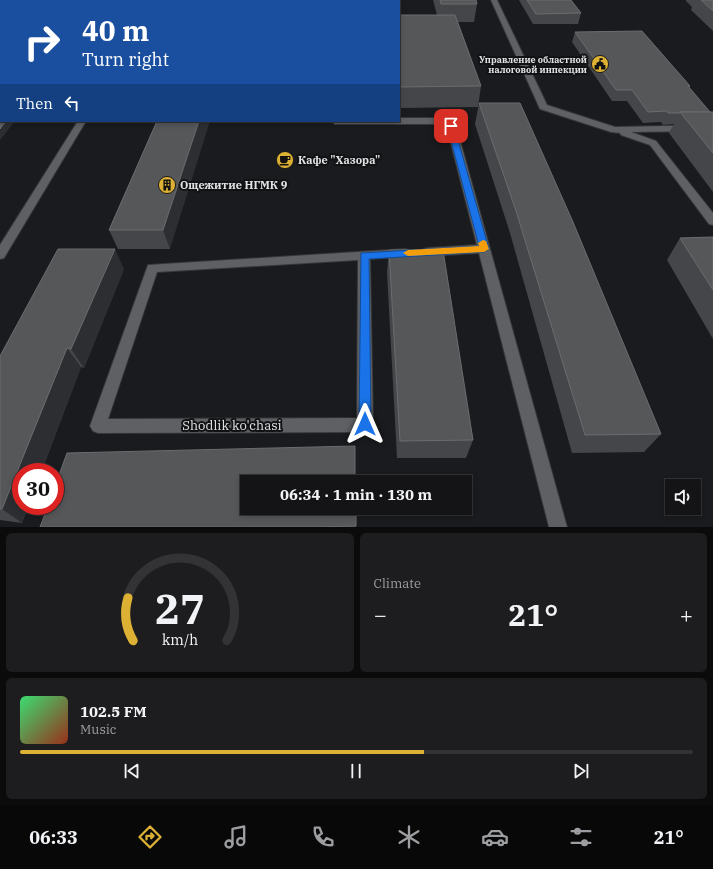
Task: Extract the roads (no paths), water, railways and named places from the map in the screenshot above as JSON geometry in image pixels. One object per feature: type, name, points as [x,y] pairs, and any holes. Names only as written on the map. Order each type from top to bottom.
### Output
[{"type":"street","points":[[494,0],[543,107],[654,143],[713,221]]},
{"type":"street","points":[[400,121],[439,121],[451,126],[558,527]]},
{"type":"street","points":[[0,255],[81,122]]},
{"type":"street","points":[[614,130],[713,128]]},
{"type":"street","points":[[364,256],[484,249]]},
{"type":"street","name":"Shodlik ko'chasi","points":[[364,256],[365,424],[98,426],[152,268],[364,256]]},
{"type":"place","name":"Управление областной налоговой инпекции","points":[[600,64]]},
{"type":"place","name":"Кафе \"Хазора\"","points":[[285,160]]},
{"type":"place","name":"Ощежитие НГМК 9","points":[[167,185]]}]
